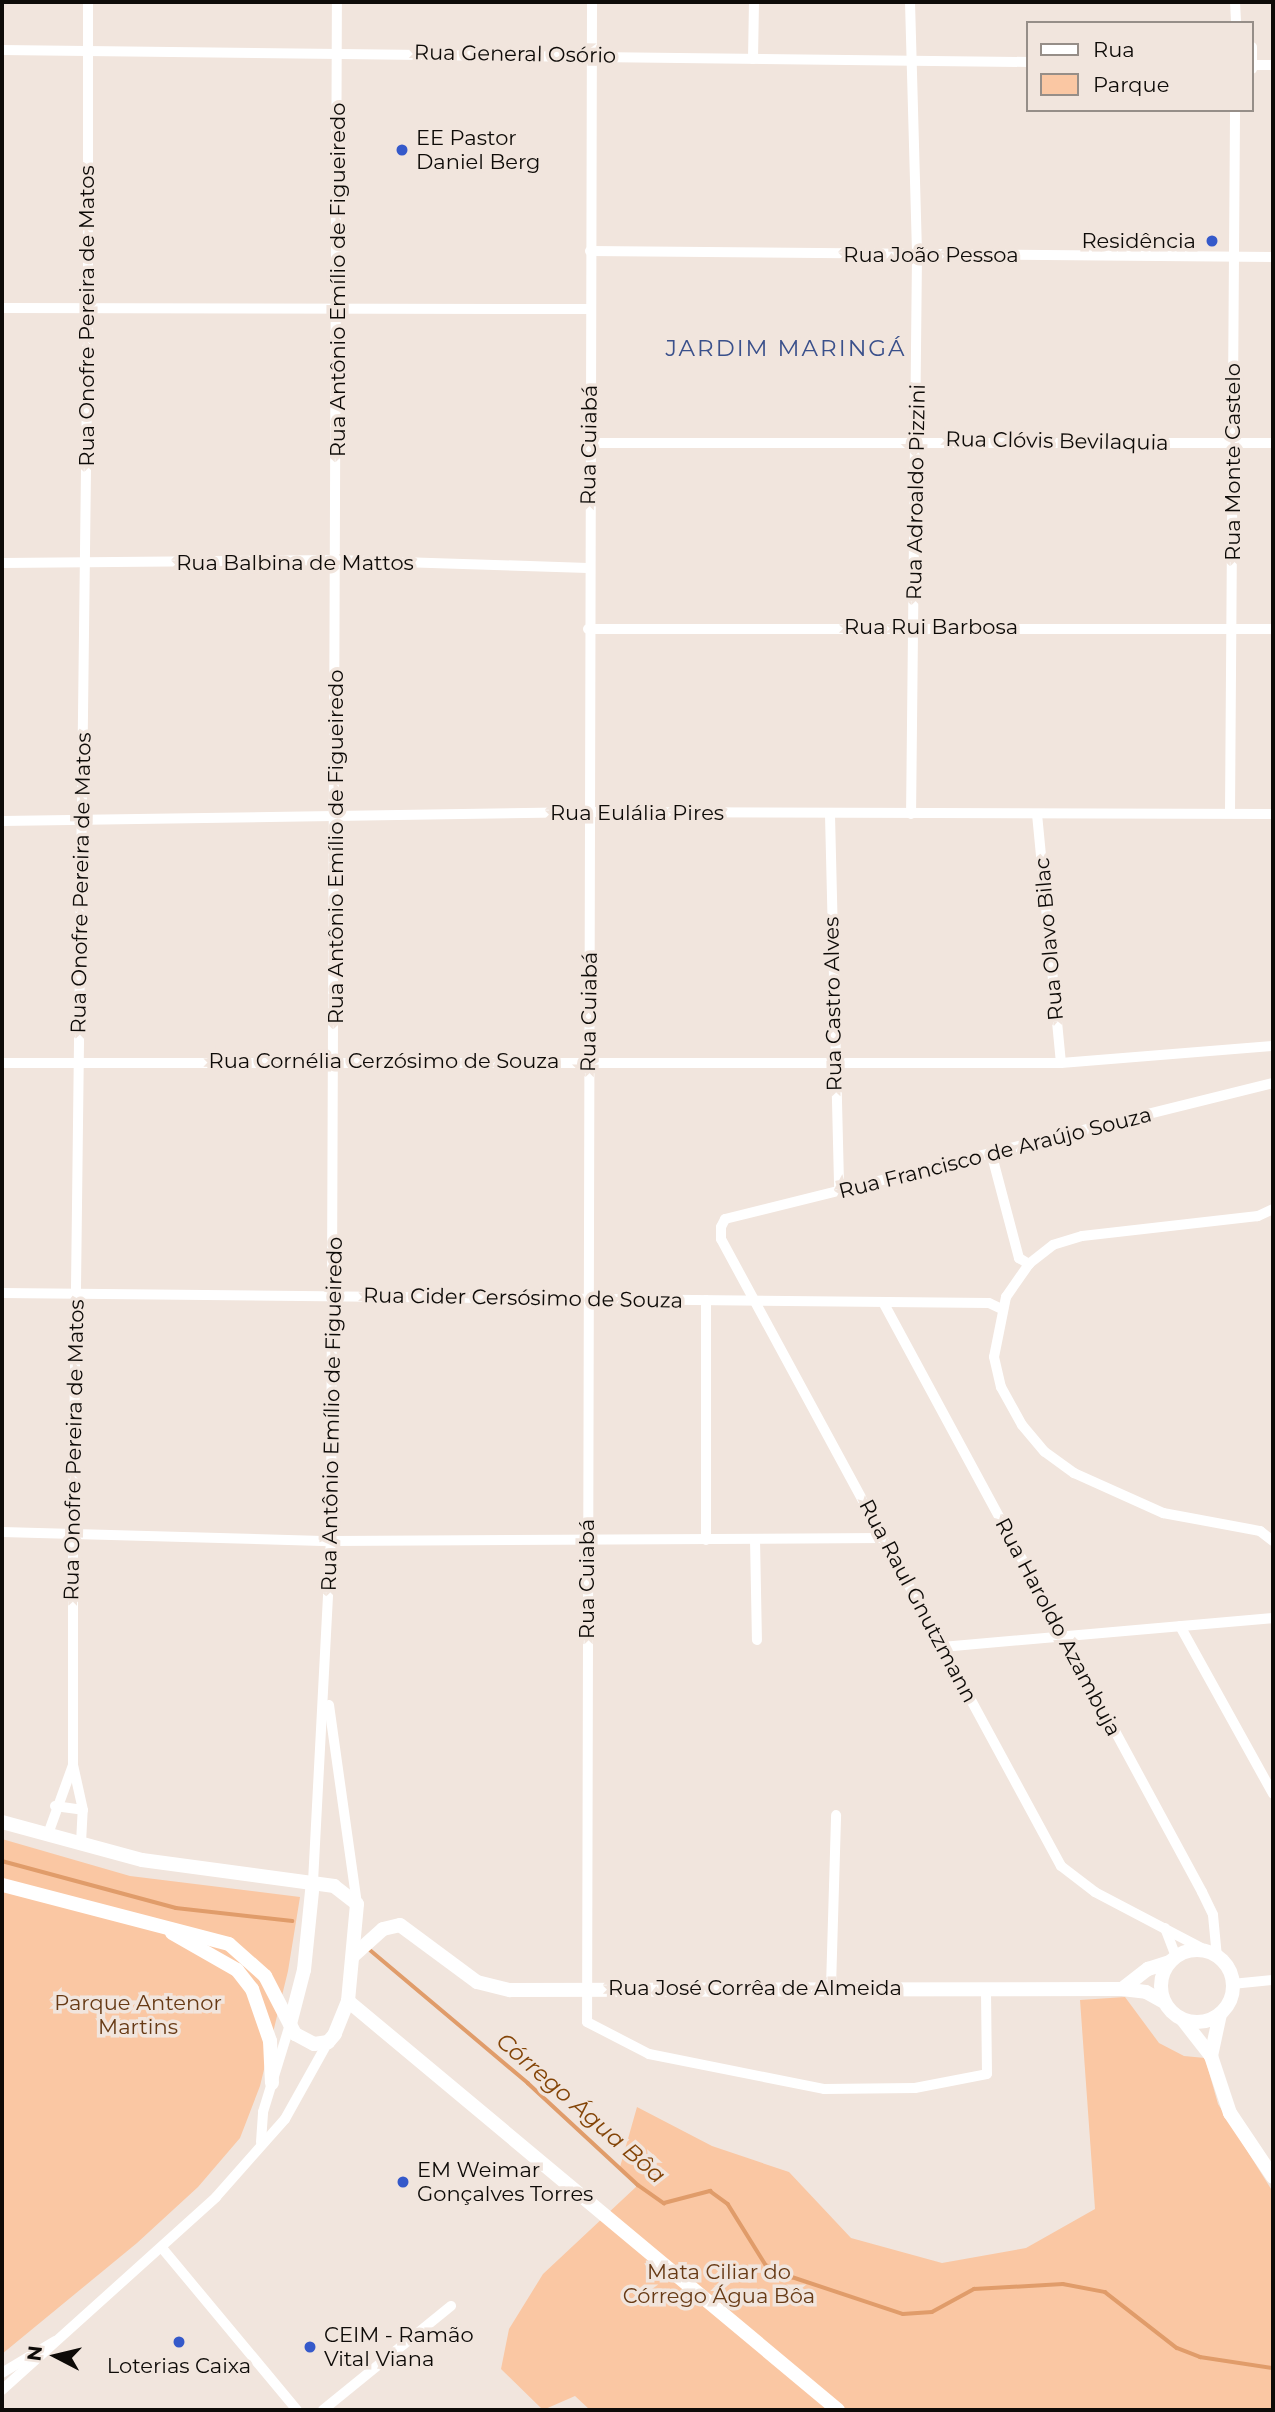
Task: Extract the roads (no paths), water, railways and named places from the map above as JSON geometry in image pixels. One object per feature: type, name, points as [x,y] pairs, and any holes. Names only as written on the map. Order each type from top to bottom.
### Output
[{"type":"street","name":"Rua Onofre Pereira de Matos","points":[[81,1843],[83,1810],[73,1765],[73,1532],[89,308],[88,2]]},
{"type":"street","name":"Rua Antônio Emílio de Figueiredo","points":[[261,2142],[272,2083],[304,1970],[326,1692],[331,1541],[336,1062],[339,307],[337,2]]},
{"type":"street","name":"Rua Cuiabá","points":[[592,2],[588,629],[593,812],[588,1061],[587,2022],[649,2054],[824,2088],[915,2088],[987,2074],[986,1989]]},
{"type":"street","points":[[753,59],[754,2]]},
{"type":"street","name":"Rua Adroaldo Pizzini","points":[[910,2],[917,255],[918,439],[911,814]]},
{"type":"street","points":[[1235,2],[1236,21]]},
{"type":"street","name":"Rua General Osório","points":[[2,50],[337,51],[1026,62]]},
{"type":"street","points":[[1254,67],[1273,65]]},
{"type":"street","name":"Rua Monte Castelo","points":[[1230,813],[1235,112]]},
{"type":"street","name":"Rua João Pessoa","points":[[590,251],[1273,257]]},
{"type":"street","points":[[2,308],[591,309]]},
{"type":"street","name":"Rua Clóvis Bevilaquia","points":[[589,443],[918,439],[1273,443]]},
{"type":"street","name":"Rua Balbina de Mattos","points":[[2,563],[337,561],[588,568]]},
{"type":"street","name":"Rua Rui Barbosa","points":[[588,629],[914,626],[1273,629]]},
{"type":"street","name":"Rua Eulália Pires","points":[[2,821],[593,812],[830,816],[1273,814]]},
{"type":"street","name":"Rua Olavo Bilac","points":[[1037,814],[1060,1063]]},
{"type":"street","name":"Rua Castro Alves","points":[[830,816],[832,1064],[839,1192]]},
{"type":"street","name":"Rua Cornélia Cerzósimo de Souza","points":[[2,1063],[1060,1063],[1273,1046]]},
{"type":"street","name":"Rua Francisco de Araújo Souza","points":[[721,1227],[725,1219],[992,1156],[1273,1083]]},
{"type":"street","points":[[992,1156],[1019,1258],[1028,1264]]},
{"type":"street","points":[[1273,1209],[1258,1216],[1072,1238],[1028,1264],[1002,1309],[995,1341],[996,1373],[1014,1413],[1045,1452],[1074,1473],[1141,1505],[1260,1531],[1273,1541]]},
{"type":"street","name":"Rua Raul Gnutzmann","points":[[721,1227],[721,1239],[758,1300],[1061,1866],[1095,1892],[1214,1955]]},
{"type":"street","name":"Rua Cider Cersósimo de Souza","points":[[2,1293],[989,1303],[1002,1309]]},
{"type":"street","points":[[706,1300],[706,1540]]},
{"type":"street","name":"Rua Haroldo Azambuja","points":[[883,1302],[1213,1915],[1214,1955]]},
{"type":"street","points":[[2,1532],[331,1541],[884,1538]]},
{"type":"street","points":[[755,1539],[757,1640]]},
{"type":"street","points":[[942,1647],[1065,1639],[1273,1618]]},
{"type":"street","points":[[1180,1626],[1273,1794]]},
{"type":"street","name":"Rua Antônio Emílio de Figueiredo","points":[[2,2390],[162,2248],[215,2197],[261,2142],[285,2119],[348,2001],[357,1904],[326,1692]]},
{"type":"street","name":"Rua Onofre Pereira de Matos","points":[[48,1834],[55,1806],[73,1765]]},
{"type":"street","points":[[55,1806],[83,1810]]},
{"type":"street","points":[[831,1987],[836,1815]]},
{"type":"street","points":[[2,1822],[155,1863],[334,1886],[357,1904]]},
{"type":"street","points":[[2,1885],[171,1932],[201,1934],[229,1944],[265,1976],[290,2024],[302,2040],[320,2045],[328,2042]]},
{"type":"street","name":"Rua José Corrêa de Almeida","points":[[352,1957],[383,1928],[406,1928],[477,1982],[510,1990],[586,1987],[1122,1989],[1146,1992],[1164,2002]]},
{"type":"street","points":[[1166,1928],[1173,1959],[1161,1981],[1164,2002],[1183,2020],[1211,2056],[1230,2113],[1273,2177]]},
{"type":"street","points":[[171,1932],[237,1970],[252,1989],[270,2041],[272,2083]]},
{"type":"street","points":[[1122,1989],[1148,1969],[1193,1950],[1214,1955],[1228,1969],[1233,1984],[1220,2014],[1211,2056]]},
{"type":"street","points":[[1233,1984],[1273,1980]]},
{"type":"street","points":[[348,2001],[838,2410]]},
{"type":"street","points":[[1183,2020],[1202,2022],[1220,2014]]},
{"type":"street","points":[[162,2248],[297,2410]]},
{"type":"street","points":[[323,2410],[451,2306]]},
{"type":"street","points":[[2,2373],[55,2341]]},
{"type":"waterway","name":"Córrego Água Bôa","points":[[2,1861],[176,1908],[292,1921]]},
{"type":"waterway","name":"Córrego Água Bôa","points":[[369,1949],[528,2083],[638,2185],[664,2203],[710,2191],[728,2204],[766,2265],[792,2277],[903,2314],[932,2312],[974,2289],[1063,2284],[1105,2292],[1177,2348],[1200,2357],[1273,2368]]},
{"type":"place","name":"EE Pastor Daniel Berg","points":[[402,150]]},
{"type":"place","name":"Residência","points":[[1212,241]]},
{"type":"place","name":"EM Weimar Gonçalves Torres","points":[[403,2182]]},
{"type":"place","name":"Loterias Caixa","points":[[179,2342]]},
{"type":"place","name":"CEIM - Ramão Vital Viana","points":[[310,2347]]},
{"type":"district","name":"JARDIM MARINGÁ","points":[[786,348]]},
{"type":"park label","name":"Parque Antenor Martins","points":[[138,2015]]},
{"type":"park label","name":"Mata Ciliar do Córrego Água Bôa","points":[[719,2284]]}]
